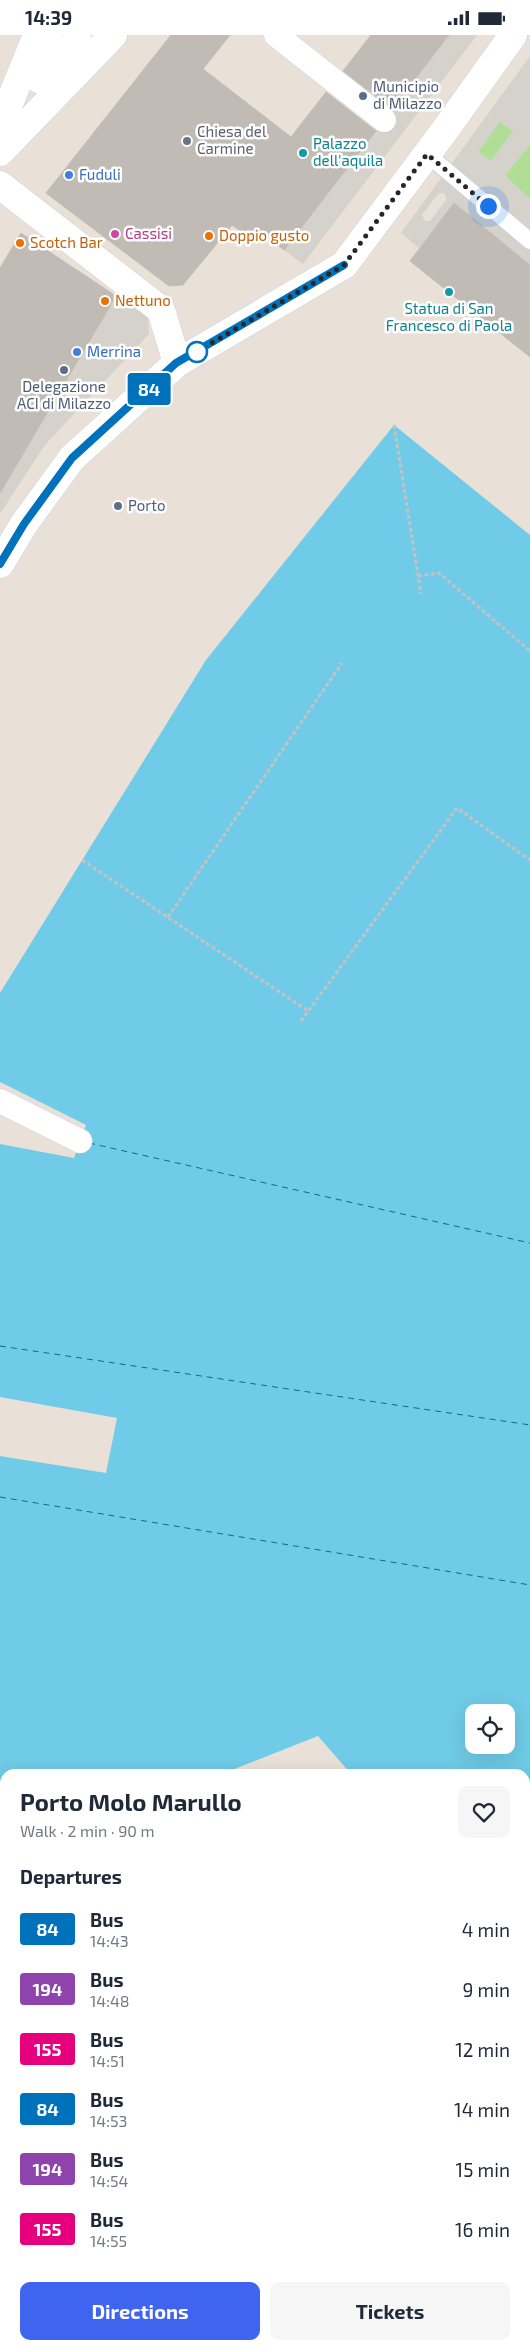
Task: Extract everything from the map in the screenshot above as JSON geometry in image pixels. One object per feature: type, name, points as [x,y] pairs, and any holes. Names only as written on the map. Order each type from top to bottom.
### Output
[{"type":"main road","points":[[0,127],[37,35]]},
{"type":"main road","points":[[0,152],[113,35]]},
{"type":"main road","points":[[0,564],[24,524],[72,458],[176,363],[344,265],[513,35]]},
{"type":"main road","points":[[24,68],[30,82],[44,90],[56,93]]},
{"type":"main road","points":[[0,185],[161,310],[176,363]]},
{"type":"street","points":[[51,35],[34,74],[35,79],[40,81],[45,80],[79,35]]},
{"type":"street","points":[[276,35],[384,120]]},
{"type":"street","points":[[0,1101],[80,1141]]},
{"type":"lane","points":[[427,154],[530,241]]},
{"type":"path","points":[[394,425],[421,594]]},
{"type":"path","points":[[418,576],[440,573],[530,651]]},
{"type":"path","points":[[168,917],[342,663]]},
{"type":"path","points":[[301,1021],[457,808],[530,860]]},
{"type":"path","points":[[82,860],[308,1011]]},
{"type":"green space","points":[[500,121],[514,131],[491,161],[478,152]]},
{"type":"green space","points":[[530,144],[530,199],[507,178],[506,174]]},
{"type":"shaded area","points":[[449,35],[477,35],[303,264],[284,250]]},
{"type":"shaded area","points":[[530,56],[530,144],[506,174],[507,178],[530,199],[530,265],[454,203],[419,248],[401,233]],"holes":[[[500,122],[513,131],[491,161],[478,152]],[[439,193],[446,195],[446,200],[430,221],[425,221],[422,215]]]},
{"type":"shaded area","points":[[116,296],[148,317],[149,334],[44,446],[0,514],[0,477],[7,481]]},
{"type":"water","points":[[394,425],[530,535],[530,1769],[347,1769],[318,1736],[235,1769],[0,1769],[0,1456],[106,1473],[117,1418],[0,1397],[0,1144],[74,1158],[86,1125],[0,1082],[0,993],[206,660]]},
{"type":"building","points":[[171,35],[230,35],[203,69],[291,137],[326,92],[376,131],[284,250],[257,229],[250,238],[232,225],[183,285],[169,286],[46,193]]},
{"type":"building","points":[[371,35],[449,35],[392,109],[343,71]]},
{"type":"building","points":[[454,203],[530,265],[530,357],[410,261]]},
{"type":"building","points":[[21,233],[116,296],[0,493],[0,268]]},
{"type":"ferry route","points":[[89,1143],[530,1243]]},
{"type":"ferry route","points":[[0,1346],[530,1425]]},
{"type":"ferry route","points":[[0,1497],[530,1585]]},
{"type":"bus line","name":"84","points":[[0,564],[24,524],[72,458],[176,363],[344,265]]},
{"type":"place","name":"Municipio di Milazzo","points":[[363,96]]},
{"type":"place","name":"Chiesa del Carmine","points":[[187,141]]},
{"type":"place","name":"Palazzo dell'aquila","points":[[303,153]]},
{"type":"place","name":"Fuduli","points":[[69,175]]},
{"type":"place","name":"Cassisi","points":[[115,234]]},
{"type":"place","name":"Doppio gusto","points":[[209,236]]},
{"type":"place","name":"Scotch Bar","points":[[20,243]]},
{"type":"place","name":"Statua di San Francesco di Paola","points":[[449,292]]},
{"type":"place","name":"Nettuno","points":[[105,301]]},
{"type":"place","name":"Merrina","points":[[77,352]]},
{"type":"place","name":"Delegazione ACI di Milazzo","points":[[64,370]]},
{"type":"place","name":"Porto","points":[[118,506]]},
{"type":"route","points":[[197,352],[193,354],[344,265],[427,154],[488,206]]}]
